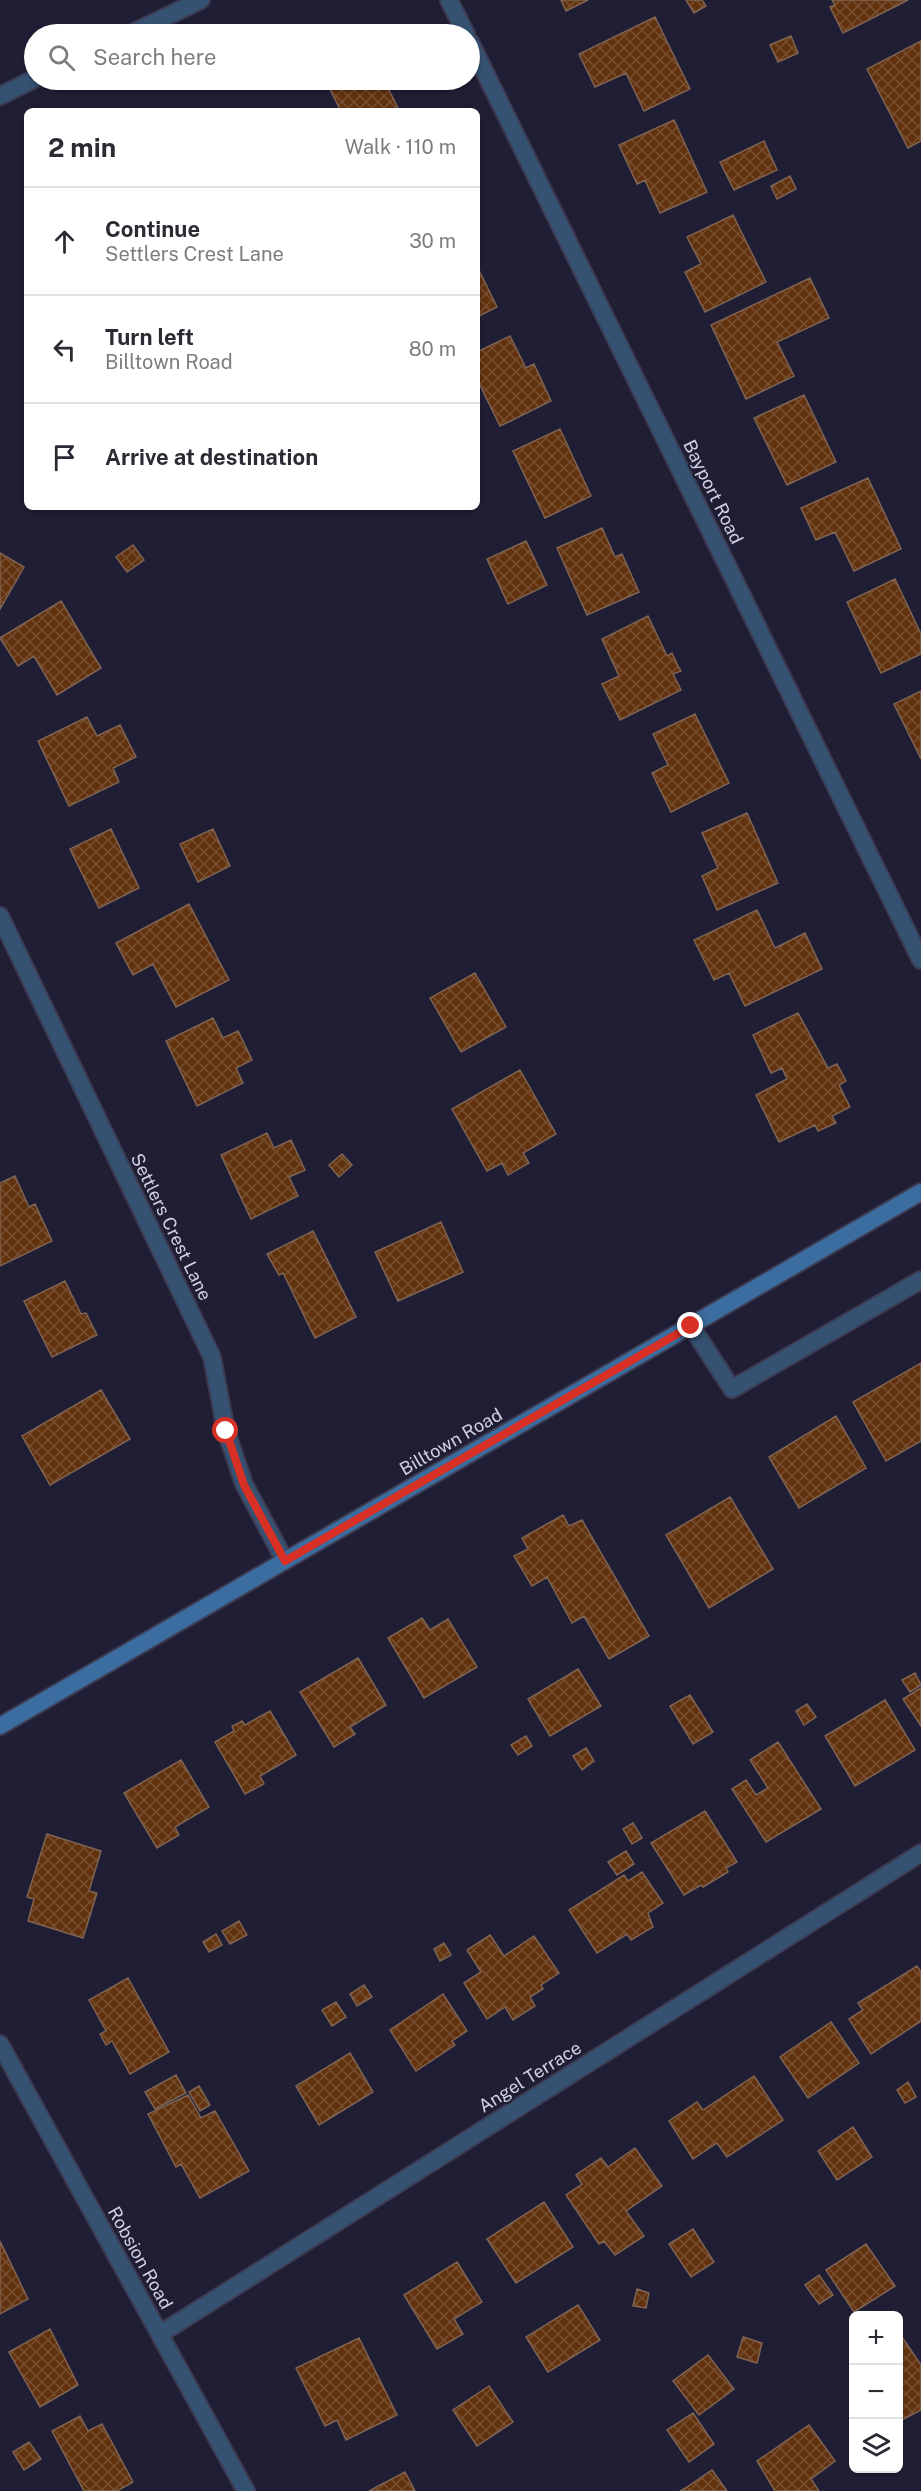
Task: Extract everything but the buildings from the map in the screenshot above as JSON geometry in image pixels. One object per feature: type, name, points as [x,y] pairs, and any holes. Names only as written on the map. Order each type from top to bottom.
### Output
[{"type":"main road","name":"Billtown Road","points":[[0,1726],[921,1192]]},
{"type":"street","points":[[152,24],[201,0]]},
{"type":"street","points":[[449,0],[461,24]]},
{"type":"street","name":"Bayport Road","points":[[480,62],[921,960]]},
{"type":"street","points":[[0,96],[24,84]]},
{"type":"street","name":"Settlers Crest Lane","points":[[0,916],[212,1357],[226,1431],[244,1485],[285,1561]]},
{"type":"street","points":[[691,1326],[732,1389],[921,1280]]},
{"type":"street","name":"Angel Terrace","points":[[160,2334],[921,1853]]},
{"type":"street","name":"Robsion Road","points":[[0,2044],[246,2491]]},
{"type":"route","points":[[226,1431],[244,1485],[285,1561],[691,1326]]}]
